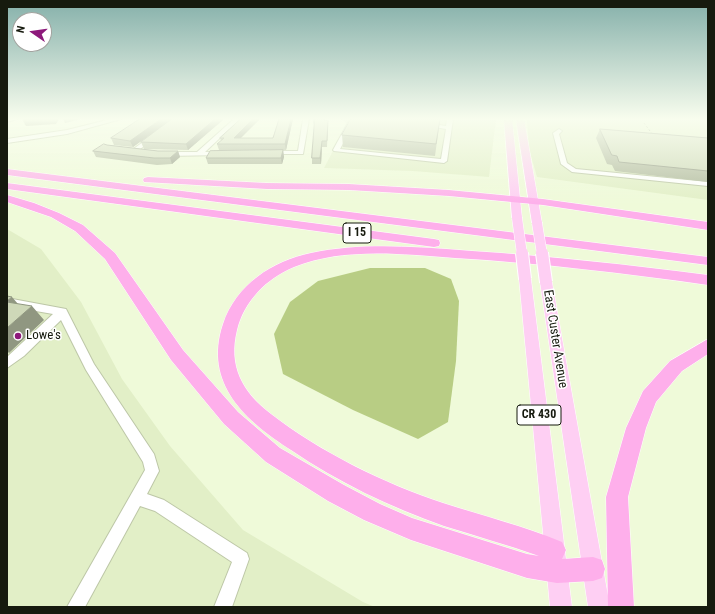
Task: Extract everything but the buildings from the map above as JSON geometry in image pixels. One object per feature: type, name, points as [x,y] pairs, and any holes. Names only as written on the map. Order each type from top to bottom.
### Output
[{"type":"highway","points":[[7,170],[199,183],[399,189],[533,201],[608,210],[708,226]]},
{"type":"highway","name":"I 15","points":[[7,170],[708,261]]},
{"type":"highway","name":"I 15","points":[[7,186],[708,280]]},
{"type":"highway","points":[[7,198],[55,215],[79,228],[110,256],[177,355],[231,418],[273,455],[336,493],[372,512],[411,529],[528,566],[556,561],[593,569]]},
{"type":"highway","points":[[556,561],[525,538],[443,514],[370,485],[320,458],[277,430],[247,405],[230,380],[225,357],[226,337],[234,315],[246,296],[264,279],[279,269],[292,263],[347,251],[419,252],[604,266]]},
{"type":"highway","points":[[621,607],[617,496],[636,428],[649,397],[676,366],[708,346]]},
{"type":"main road","name":"East Custer Avenue","points":[[511,148],[517,218],[561,607]]},
{"type":"main road","name":"East Custer Avenue","points":[[525,148],[599,607]]},
{"type":"street","points":[[135,148],[131,150],[148,152]]},
{"type":"street","points":[[199,154],[206,148]]},
{"type":"street","points":[[262,154],[301,153],[302,148]]},
{"type":"street","points":[[337,148],[336,150],[444,161],[446,148]]},
{"type":"street","points":[[560,148],[564,164],[574,171],[708,184]]},
{"type":"street","points":[[161,154],[230,154]]},
{"type":"street","points":[[7,302],[62,312]]},
{"type":"street","points":[[7,363],[20,353],[62,312]]},
{"type":"street","points":[[62,312],[90,367],[149,459],[152,470],[76,607]]},
{"type":"street","points":[[137,498],[159,505],[241,559],[223,607]]},
{"type":"shaded area","points":[[335,148],[493,148],[489,177],[413,171],[324,168]]},
{"type":"shaded area","points":[[529,148],[708,148],[708,200],[537,177]]},
{"type":"shaded area","points":[[7,229],[41,249],[81,302],[122,379],[170,446],[243,530],[363,602],[375,607],[7,607]]},
{"type":"green space","points":[[370,268],[425,268],[451,279],[459,301],[456,361],[448,422],[418,439],[353,410],[283,374],[274,334],[290,302],[318,281]]},
{"type":"place","name":"Lowe's","points":[[18,336]]}]
